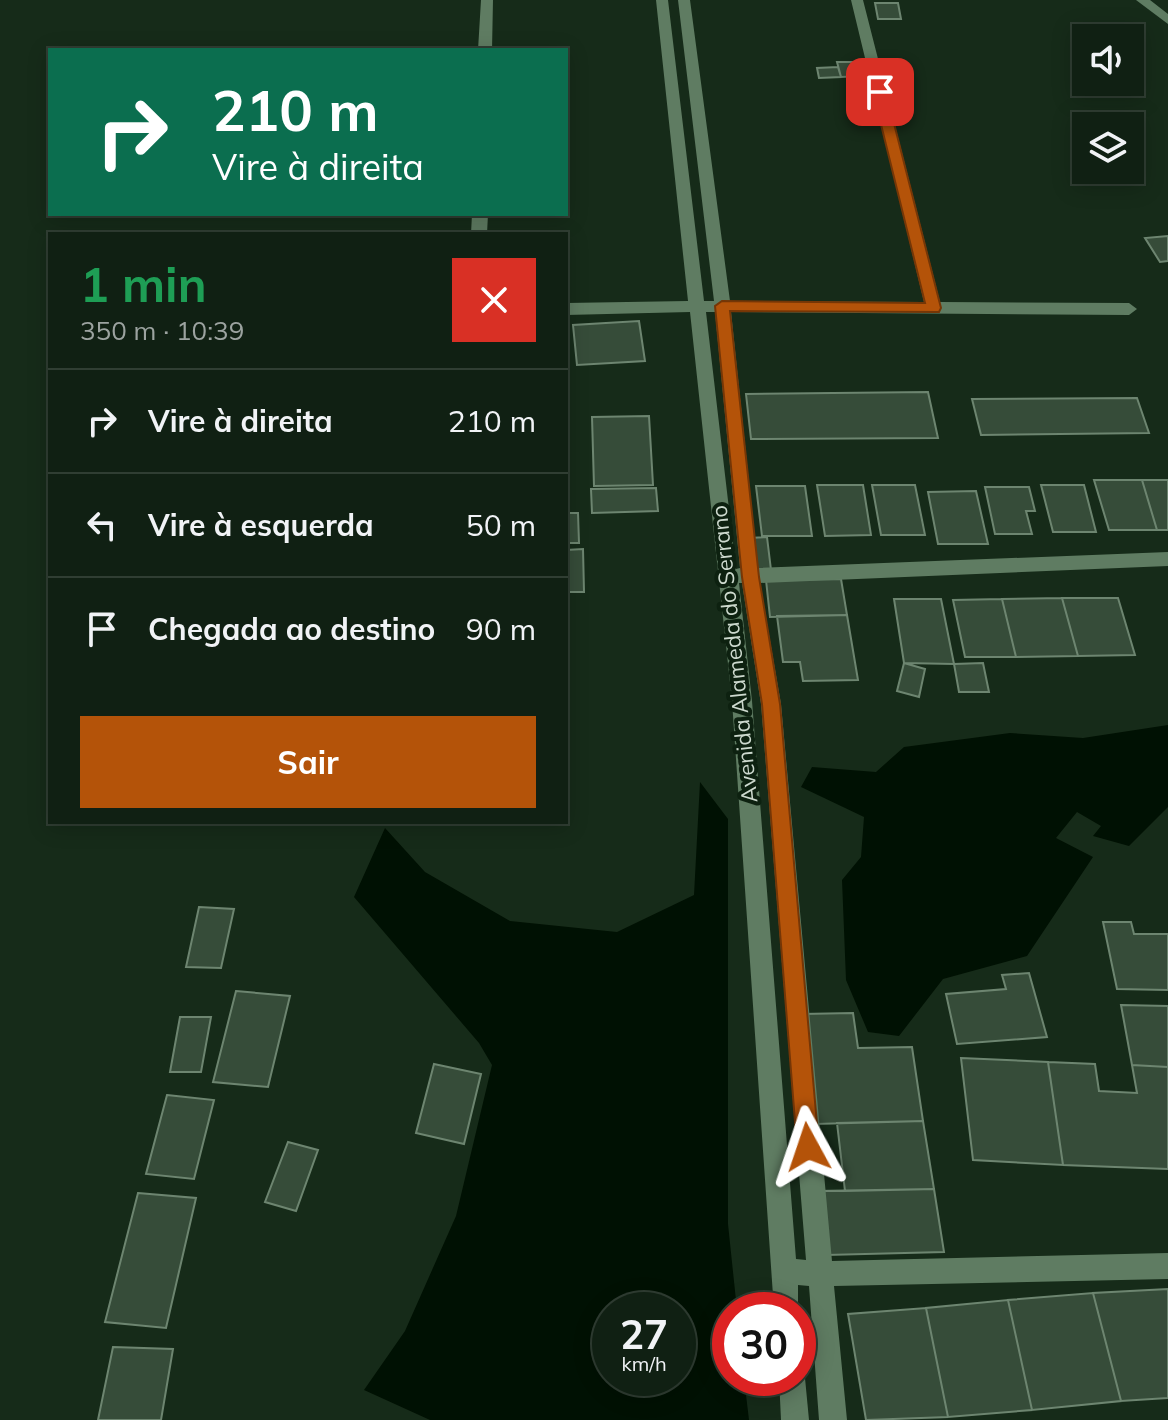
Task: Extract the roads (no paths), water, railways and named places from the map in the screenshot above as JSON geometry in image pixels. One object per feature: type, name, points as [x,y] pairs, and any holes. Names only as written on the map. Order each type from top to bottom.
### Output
[{"type":"street","points":[[485,48],[487,0]]},
{"type":"street","name":"Avenida Alameda do Serrano","points":[[662,0],[742,701],[786,1292]]},
{"type":"street","name":"Avenida Alameda do Serrano","points":[[684,0],[722,306],[750,577],[771,704],[833,1420]]},
{"type":"street","points":[[857,0],[933,308]]},
{"type":"street","points":[[1142,0],[1168,20]]},
{"type":"street","points":[[568,309],[722,306],[1129,309]]},
{"type":"street","points":[[727,575],[750,577],[1168,559]]},
{"type":"street","points":[[784,1271],[819,1274],[1168,1266]]},
{"type":"street","points":[[793,1396],[795,1420]]}]
